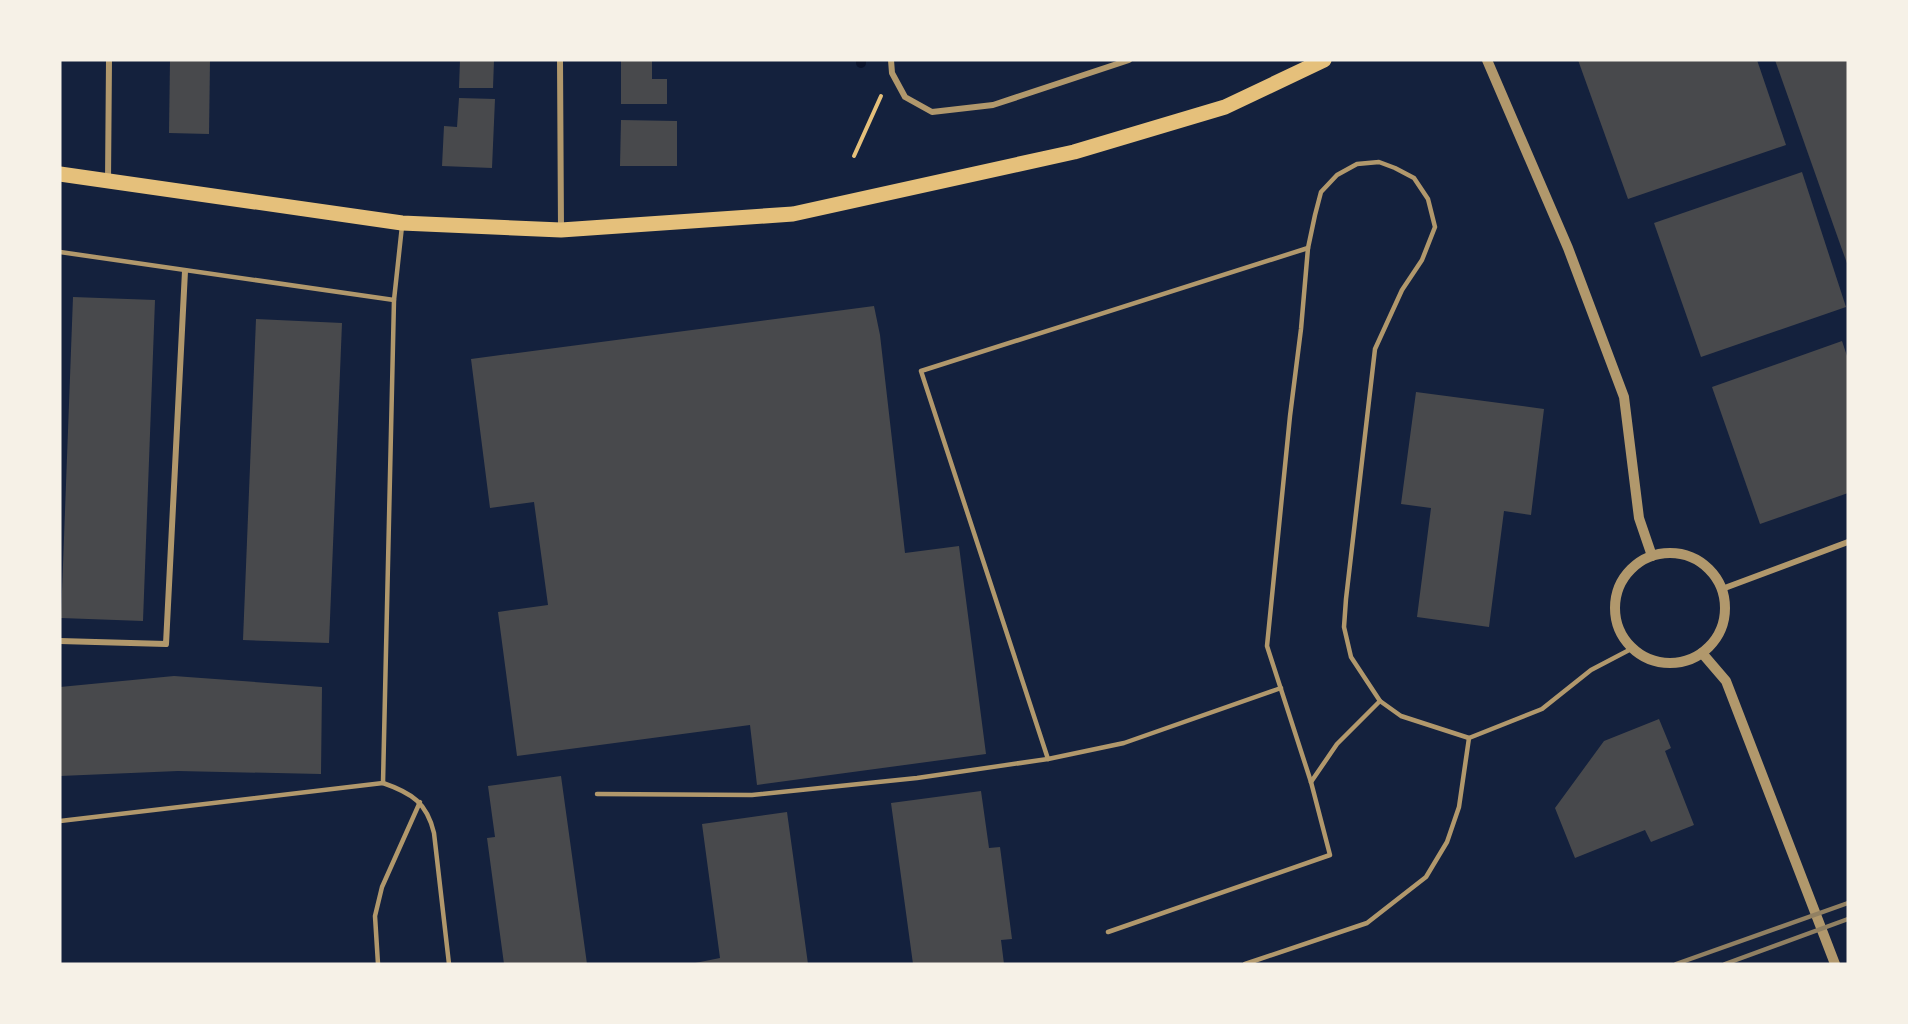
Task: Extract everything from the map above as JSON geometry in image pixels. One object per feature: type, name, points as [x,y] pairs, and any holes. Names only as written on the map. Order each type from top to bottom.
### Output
[{"type":"main road","points":[[60,174],[402,223],[561,230],[793,214],[1074,152],[1225,107],[1324,60]]},
{"type":"street","points":[[108,182],[109,60]]},
{"type":"street","points":[[560,60],[561,230]]},
{"type":"street","points":[[891,60],[892,73],[905,97],[932,112],[993,105],[1129,60]]},
{"type":"street","points":[[1487,60],[1568,248],[1624,398],[1639,518],[1652,556]]},
{"type":"street","points":[[60,641],[166,644],[185,271]]},
{"type":"street","points":[[1722,589],[1848,542]]},
{"type":"street","points":[[1668,553],[1685,555],[1701,562],[1714,574],[1722,589],[1725,603],[1720,631],[1702,653],[1685,661],[1666,663],[1648,658],[1633,648],[1621,634],[1615,616],[1616,597],[1623,579],[1635,565],[1652,556],[1668,553]]},
{"type":"street","points":[[1702,653],[1726,681],[1835,964]]},
{"type":"lane","points":[[1108,932],[1330,855],[1311,782],[1267,646],[1308,248],[1321,192],[1337,175],[1357,164],[1379,162],[1414,178],[1428,199],[1435,227],[1422,260],[1402,290],[1375,349],[1346,599],[1344,627],[1351,657],[1380,701],[1401,716],[1469,738],[1542,709],[1591,670],[1633,648]]},
{"type":"lane","points":[[383,783],[394,300],[402,223]]},
{"type":"lane","points":[[1048,759],[921,371],[1308,248]]},
{"type":"lane","points":[[60,252],[394,300]]},
{"type":"lane","points":[[597,794],[752,795],[917,778],[1048,759],[1124,743],[1281,688]]},
{"type":"lane","points":[[1311,782],[1337,744],[1380,701]]},
{"type":"lane","points":[[1245,964],[1367,922],[1426,877],[1447,842],[1459,807],[1469,738]]},
{"type":"lane","points":[[60,821],[383,783],[404,790],[420,802],[430,816],[434,833],[449,964]]},
{"type":"lane","points":[[378,964],[375,916],[382,887],[420,802]]},
{"type":"path","points":[[854,156],[892,73]]},
{"type":"building","points":[[170,60],[210,60],[209,134],[169,133]]},
{"type":"building","points":[[460,60],[494,60],[493,88],[459,88]]},
{"type":"building","points":[[621,60],[652,60],[652,79],[667,79],[667,104],[621,104]]},
{"type":"building","points":[[1578,60],[1757,60],[1786,145],[1628,199]]},
{"type":"building","points":[[1775,60],[1848,60],[1848,266],[1839,241]]},
{"type":"building","points":[[459,98],[495,99],[492,168],[442,166],[444,126],[457,127]]},
{"type":"building","points":[[621,120],[677,121],[677,166],[620,166]]},
{"type":"building","points":[[1802,172],[1846,307],[1701,357],[1654,223]]},
{"type":"building","points":[[73,297],[155,300],[143,621],[61,618]]},
{"type":"building","points":[[874,306],[880,335],[905,553],[959,546],[986,754],[757,785],[750,725],[517,756],[498,612],[548,605],[534,502],[490,508],[471,359]]},
{"type":"building","points":[[256,319],[342,323],[329,643],[243,640]]},
{"type":"building","points":[[1842,341],[1848,359],[1848,493],[1760,524],[1712,387]]},
{"type":"building","points":[[1416,392],[1544,409],[1531,515],[1504,511],[1489,627],[1417,617],[1431,508],[1401,504]]},
{"type":"building","points":[[174,676],[322,687],[321,774],[178,771],[60,776],[60,687]]},
{"type":"building","points":[[1659,719],[1671,748],[1665,751],[1694,825],[1651,842],[1645,830],[1575,858],[1555,808],[1604,741]]},
{"type":"building","points":[[561,776],[587,964],[504,964],[487,838],[495,837],[488,786]]},
{"type":"building","points":[[981,791],[989,848],[1000,847],[1012,939],[1001,940],[1004,964],[913,964],[891,803]]},
{"type":"building","points":[[787,812],[808,964],[690,964],[720,958],[702,824]]},
{"type":"railway","points":[[1676,964],[1848,903]]},
{"type":"railway","points":[[1725,964],[1848,919]]}]
